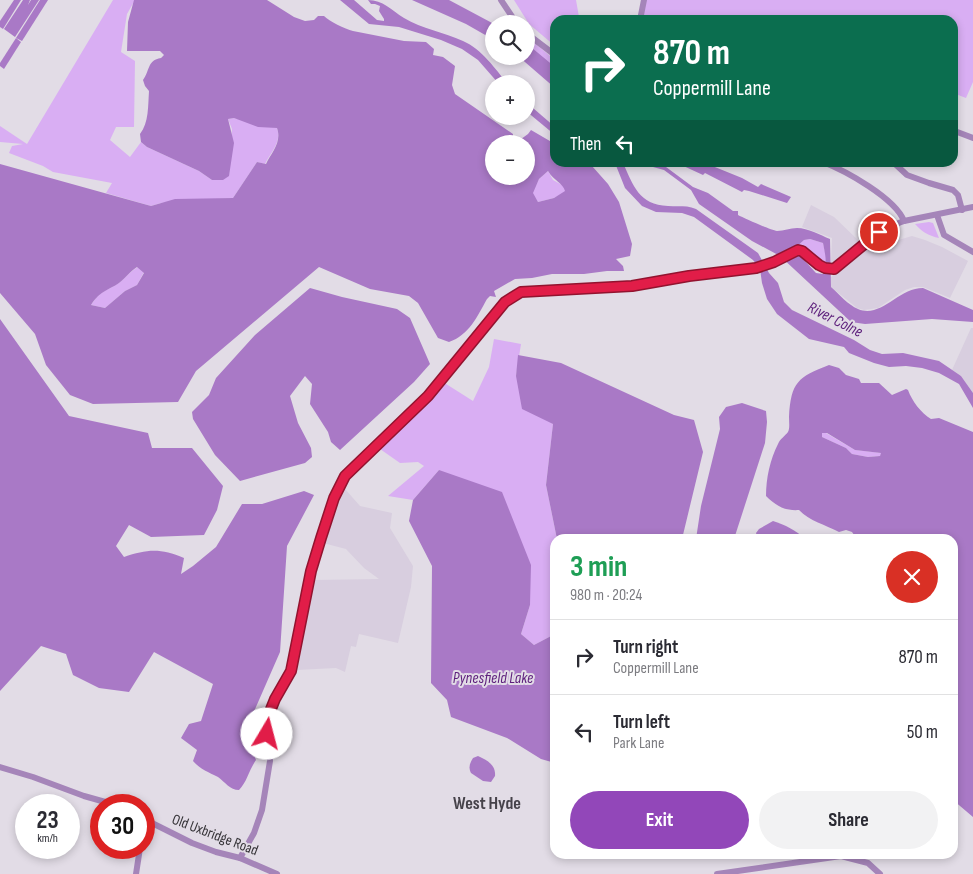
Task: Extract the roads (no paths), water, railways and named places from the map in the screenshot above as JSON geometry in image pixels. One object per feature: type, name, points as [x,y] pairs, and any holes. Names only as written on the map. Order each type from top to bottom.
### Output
[{"type":"street","points":[[502,0],[511,15]]},
{"type":"street","points":[[641,15],[644,0]]},
{"type":"street","points":[[535,40],[550,51]]},
{"type":"street","points":[[958,132],[973,138]]},
{"type":"street","points":[[833,167],[856,178],[874,190],[899,211],[904,221]]},
{"type":"street","points":[[898,167],[907,175],[953,190],[958,195],[962,210]]},
{"type":"street","points":[[240,858],[254,833],[265,796],[270,761],[267,722],[275,699],[291,671],[314,562],[334,498],[345,476],[428,396],[505,302],[521,292],[632,286],[689,276],[757,268],[777,261],[798,250],[802,251],[819,265],[828,268],[843,263],[873,236],[888,226],[973,207]]},
{"type":"street","points":[[937,215],[944,235],[973,252]]},
{"type":"street","points":[[0,767],[90,798]]},
{"type":"street","name":"Old Uxbridge Road","points":[[155,825],[192,843],[240,858],[277,874]]},
{"type":"street","points":[[136,874],[138,859]]},
{"type":"street","points":[[717,874],[814,859]]},
{"type":"street","points":[[853,859],[868,863],[880,874]]},
{"type":"water","points":[[14,0],[21,0],[3,29],[0,27],[0,21]]},
{"type":"water","points":[[23,0],[30,0],[28,5],[31,0],[39,0],[15,37],[4,29]]},
{"type":"water","points":[[40,0],[48,0],[22,41],[16,38]]},
{"type":"water","points":[[134,0],[267,0],[294,17],[305,21],[314,20],[318,16],[324,16],[337,25],[353,31],[404,41],[426,42],[434,49],[433,55],[443,57],[455,66],[452,85],[455,94],[485,115],[485,125],[500,125],[513,134],[485,135],[485,185],[535,185],[535,135],[527,135],[531,130],[550,141],[550,167],[593,167],[608,184],[619,202],[632,244],[630,256],[616,259],[623,266],[624,271],[552,274],[515,279],[494,291],[496,297],[490,296],[487,299],[476,319],[467,330],[449,342],[438,338],[418,303],[409,296],[370,289],[319,267],[196,371],[178,402],[93,404],[70,395],[46,365],[35,334],[0,293],[0,164],[151,206],[175,199],[233,198],[257,162],[266,164],[276,147],[278,138],[277,128],[258,127],[234,118],[228,119],[234,143],[229,176],[223,180],[212,180],[199,171],[147,147],[141,142],[140,134],[147,119],[149,91],[143,80],[151,63],[164,55],[160,51],[127,51],[128,22]],"holes":[[[548,171],[565,191],[554,198],[538,202],[533,193],[539,179]],[[137,267],[144,273],[137,285],[125,291],[105,308],[91,305],[101,294],[119,283]]]},
{"type":"water","points":[[340,0],[354,0],[377,20],[384,21],[379,11],[380,6],[371,4],[368,0],[373,0],[387,6],[411,22],[463,41],[482,54],[485,57],[485,65],[492,65],[500,75],[491,75],[478,60],[462,49],[441,40],[399,27],[369,24]]},
{"type":"water","points":[[412,0],[449,0],[485,19],[485,35],[466,24]]},
{"type":"water","points":[[16,38],[21,42],[4,69],[0,66],[0,63]]},
{"type":"water","points":[[535,50],[550,63],[550,84],[528,65],[535,65]]},
{"type":"water","points":[[535,110],[550,123],[550,131],[535,118]]},
{"type":"water","points":[[617,167],[625,167],[638,192],[650,202],[658,205],[696,209],[758,253],[769,273],[778,283],[784,302],[792,310],[854,340],[870,350],[882,354],[903,353],[939,361],[961,376],[973,393],[973,408],[959,384],[939,373],[906,366],[889,367],[849,353],[844,347],[809,339],[777,314],[767,299],[760,269],[753,260],[694,217],[682,213],[656,212],[642,206],[625,188]]},
{"type":"water","points":[[653,167],[666,167],[693,187],[708,193],[733,211],[738,211],[738,215],[763,226],[777,231],[801,228],[830,239],[831,287],[847,302],[858,309],[874,310],[914,289],[923,288],[973,310],[973,322],[932,319],[865,324],[851,322],[780,256],[752,241],[699,204],[691,190],[664,170]],"holes":[[[810,239],[823,243],[825,270],[823,274],[816,273],[794,249],[804,240]]]},
{"type":"water","points":[[686,167],[715,167],[758,187],[761,184],[791,197],[787,203],[749,191],[744,190],[742,192],[705,173],[703,175]]},
{"type":"water","points":[[310,288],[397,309],[410,318],[430,364],[414,382],[340,450],[331,442],[328,432],[310,404],[312,384],[305,376],[290,396],[298,423],[311,448],[312,457],[305,463],[240,481],[215,455],[193,419],[192,412],[209,395],[216,378],[255,335]]},
{"type":"water","points":[[0,319],[69,416],[148,433],[152,448],[192,448],[223,486],[217,510],[204,535],[151,537],[129,525],[116,546],[124,557],[147,551],[168,552],[184,558],[181,574],[216,547],[242,504],[262,504],[304,491],[314,495],[287,546],[280,652],[245,732],[256,760],[239,790],[230,787],[218,777],[196,764],[193,761],[197,750],[181,738],[189,724],[201,721],[213,684],[154,652],[129,692],[99,688],[73,675],[66,654],[41,646],[0,691]]},
{"type":"water","points":[[518,355],[561,363],[674,415],[694,420],[703,452],[683,534],[556,534],[546,485],[553,424],[522,409],[516,376]]},
{"type":"water","points":[[829,365],[839,368],[846,375],[859,379],[861,383],[879,383],[892,395],[906,389],[917,406],[931,419],[939,418],[973,432],[973,817],[958,804],[958,534],[853,534],[846,530],[839,532],[813,520],[799,510],[789,510],[781,507],[773,503],[766,496],[773,456],[779,442],[789,430],[790,405],[794,388],[803,377]],"holes":[[[822,433],[827,433],[855,450],[881,453],[880,456],[868,457],[852,454],[846,448],[822,437]]]},
{"type":"water","points":[[742,403],[766,411],[765,443],[736,534],[697,534],[701,506],[720,429],[719,417],[726,407]]},
{"type":"water","name":"Pynesfield Lake","points":[[439,470],[502,492],[531,565],[530,605],[521,634],[534,645],[550,637],[550,762],[541,759],[507,738],[451,717],[447,700],[431,683],[432,566],[409,521],[413,500]]},
{"type":"water","points":[[773,521],[799,534],[756,534],[759,529]]},
{"type":"water","points":[[478,756],[488,761],[494,769],[495,776],[491,782],[483,781],[471,773],[470,763],[473,758]]},
{"type":"district","name":"West Hyde","points":[[487,803]]},
{"type":"water label","name":"River Colne","points":[[835,320]]}]
